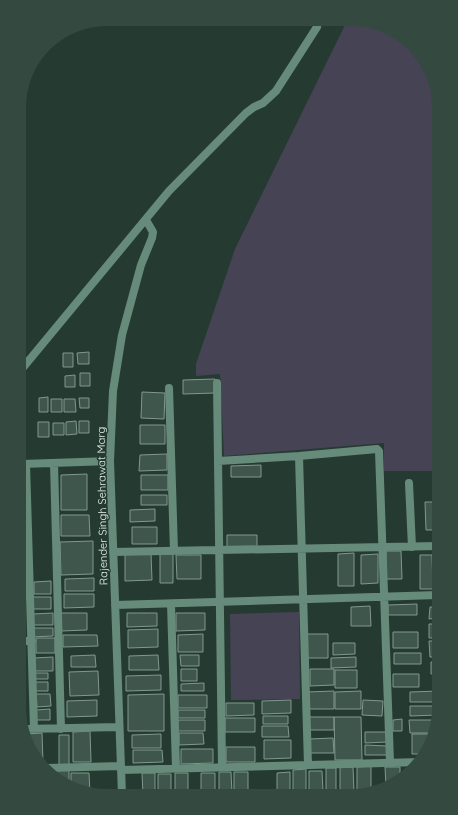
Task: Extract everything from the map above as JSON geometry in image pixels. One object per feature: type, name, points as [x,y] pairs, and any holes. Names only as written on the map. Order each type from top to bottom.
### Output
[{"type":"street","points":[[26,365],[169,191],[246,113],[270,98],[276,91],[316,27]]},
{"type":"street","name":"Rajender Singh Sehrawat Marg","points":[[122,789],[110,460],[112,391],[122,336],[141,265],[152,238],[153,232],[146,220]]},
{"type":"street","points":[[217,383],[222,767]]},
{"type":"street","points":[[169,388],[174,551]]},
{"type":"street","points":[[218,461],[379,450],[390,762]]},
{"type":"street","points":[[299,456],[308,765]]},
{"type":"street","points":[[26,464],[110,460]]},
{"type":"street","points":[[54,463],[61,729]]},
{"type":"street","points":[[409,483],[412,547]]},
{"type":"street","points":[[113,552],[432,546]]},
{"type":"street","points":[[26,557],[27,641],[34,729]]},
{"type":"street","points":[[115,605],[432,596]]},
{"type":"street","points":[[171,604],[176,768]]},
{"type":"street","points":[[29,729],[119,727]]},
{"type":"street","points":[[53,768],[176,768],[411,762]]},
{"type":"shaded area","points":[[345,26],[377,30],[387,34],[404,46],[412,54],[424,71],[428,81],[432,107],[432,471],[384,471],[384,443],[224,456],[220,374],[196,376],[196,364],[235,249]]},
{"type":"shaded area","points":[[299,612],[300,699],[231,700],[230,614]]},
{"type":"building","points":[[89,352],[89,364],[78,364],[77,353]]},
{"type":"building","points":[[63,353],[73,353],[73,367],[63,367]]},
{"type":"building","points":[[80,373],[90,373],[90,386],[80,386]]},
{"type":"building","points":[[75,375],[75,387],[65,387],[65,376]]},
{"type":"building","points":[[215,379],[215,393],[183,394],[183,380]]},
{"type":"building","points":[[142,392],[165,393],[164,419],[141,418]]},
{"type":"building","points":[[48,397],[48,412],[39,412],[39,398]]},
{"type":"building","points":[[79,398],[89,398],[89,408],[80,408]]},
{"type":"building","points":[[51,399],[62,399],[62,412],[51,412]]},
{"type":"building","points":[[64,399],[75,399],[76,412],[64,412]]},
{"type":"building","points":[[76,421],[77,434],[66,435],[66,422]]},
{"type":"building","points":[[79,421],[89,421],[89,433],[79,433]]},
{"type":"building","points":[[38,422],[49,422],[49,437],[38,437]]},
{"type":"building","points":[[53,423],[64,423],[64,435],[53,435]]},
{"type":"building","points":[[140,425],[165,425],[165,444],[140,444]]},
{"type":"building","points":[[167,454],[167,470],[139,471],[140,455]]},
{"type":"building","points":[[261,465],[261,477],[231,477],[231,466]]},
{"type":"building","points":[[87,474],[87,510],[61,510],[61,475]]},
{"type":"building","points":[[141,475],[168,475],[168,490],[141,490]]},
{"type":"building","points":[[141,495],[167,495],[167,505],[141,505]]},
{"type":"building","points":[[425,502],[432,502],[432,530],[426,530]]},
{"type":"building","points":[[155,509],[155,521],[130,522],[130,510]]},
{"type":"building","points":[[61,515],[89,515],[90,536],[61,536]]},
{"type":"building","points":[[132,527],[157,527],[157,544],[132,544]]},
{"type":"building","points":[[227,535],[257,535],[257,548],[227,549]]},
{"type":"building","points":[[93,541],[93,574],[61,575],[60,542]]},
{"type":"building","points":[[386,551],[401,551],[402,579],[386,579]]},
{"type":"building","points":[[354,553],[354,586],[338,586],[338,554]]},
{"type":"building","points":[[125,554],[151,554],[152,580],[125,581]]},
{"type":"building","points":[[160,554],[173,554],[173,583],[160,583]]},
{"type":"building","points":[[378,554],[378,583],[361,584],[361,555]]},
{"type":"building","points":[[176,555],[201,555],[201,579],[177,579]]},
{"type":"building","points":[[420,555],[432,555],[432,589],[420,589]]},
{"type":"building","points":[[94,578],[94,591],[65,591],[65,579]]},
{"type":"building","points":[[51,581],[51,594],[34,594],[34,582]]},
{"type":"building","points":[[64,594],[94,594],[94,607],[64,608]]},
{"type":"building","points":[[31,597],[51,597],[51,609],[31,609]]},
{"type":"building","points":[[417,604],[417,615],[388,615],[388,605]]},
{"type":"building","points":[[370,606],[371,626],[351,626],[351,607]]},
{"type":"building","points":[[430,607],[432,607],[432,619],[429,619]]},
{"type":"building","points":[[53,613],[53,625],[33,625],[33,614]]},
{"type":"building","points":[[61,613],[87,613],[87,630],[61,631]]},
{"type":"building","points":[[127,613],[157,613],[157,626],[127,627]]},
{"type":"building","points":[[176,613],[205,613],[205,630],[176,631]]},
{"type":"building","points":[[429,624],[432,624],[432,638],[429,638]]},
{"type":"building","points":[[32,628],[53,628],[53,636],[32,637]]},
{"type":"building","points":[[158,629],[158,647],[128,648],[128,630]]},
{"type":"building","points":[[393,632],[418,632],[418,648],[393,648]]},
{"type":"building","points":[[203,634],[203,652],[178,652],[178,635]]},
{"type":"building","points":[[306,634],[328,634],[328,658],[306,658]]},
{"type":"building","points":[[63,635],[97,635],[98,646],[63,647]]},
{"type":"building","points":[[36,638],[55,638],[55,653],[36,653]]},
{"type":"building","points":[[429,641],[432,641],[432,657],[430,657]]},
{"type":"building","points":[[333,643],[355,643],[355,654],[333,655]]},
{"type":"building","points":[[394,653],[421,653],[421,664],[394,664]]},
{"type":"building","points":[[95,655],[96,667],[71,667],[71,656]]},
{"type":"building","points":[[158,655],[159,670],[129,670],[129,656]]},
{"type":"building","points":[[180,655],[199,655],[199,666],[181,666]]},
{"type":"building","points":[[53,657],[53,671],[34,671],[34,658]]},
{"type":"building","points":[[356,657],[356,667],[331,668],[331,658]]},
{"type":"building","points":[[431,662],[432,662],[432,674]]},
{"type":"building","points":[[181,669],[197,669],[197,681],[181,681]]},
{"type":"building","points":[[310,669],[334,669],[334,685],[310,686]]},
{"type":"building","points":[[335,670],[357,670],[357,688],[335,688]]},
{"type":"building","points":[[98,671],[99,695],[70,696],[69,672]]},
{"type":"building","points":[[35,673],[48,673],[48,679],[35,679]]},
{"type":"building","points":[[393,674],[419,674],[419,687],[393,687]]},
{"type":"building","points":[[161,675],[161,690],[126,691],[126,676]]},
{"type":"building","points":[[35,682],[48,682],[48,691],[35,691]]},
{"type":"building","points":[[204,683],[204,691],[181,691],[181,684]]},
{"type":"building","points":[[334,691],[334,709],[307,709],[307,692]]},
{"type":"building","points":[[361,691],[361,709],[335,709],[335,692]]},
{"type":"building","points":[[432,691],[432,702],[410,702],[410,692]]},
{"type":"building","points":[[36,694],[50,694],[51,706],[37,707]]},
{"type":"building","points":[[164,694],[164,731],[128,731],[128,695]]},
{"type":"building","points":[[178,695],[207,695],[207,708],[178,708]]},
{"type":"building","points":[[97,700],[97,716],[67,717],[67,701]]},
{"type":"building","points":[[291,700],[291,713],[262,714],[262,701]]},
{"type":"building","points":[[363,700],[383,701],[382,716],[362,715]]},
{"type":"building","points":[[226,703],[254,703],[254,715],[226,716]]},
{"type":"building","points":[[410,706],[432,706],[432,715],[410,716]]},
{"type":"building","points":[[50,709],[50,720],[36,720],[36,710]]},
{"type":"building","points":[[178,710],[205,710],[205,718],[178,718]]},
{"type":"building","points":[[263,716],[288,716],[288,724],[263,724]]},
{"type":"building","points":[[307,717],[334,717],[334,730],[307,730]]},
{"type":"building","points":[[334,717],[361,717],[362,760],[335,760]]},
{"type":"building","points":[[225,718],[255,718],[255,732],[225,732]]},
{"type":"building","points":[[402,719],[402,731],[393,731],[393,720]]},
{"type":"building","points":[[178,720],[205,720],[205,731],[178,731]]},
{"type":"building","points":[[409,720],[431,720],[428,733],[410,733]]},
{"type":"building","points":[[262,726],[288,726],[289,737],[262,737]]},
{"type":"building","points":[[90,731],[91,762],[73,762],[73,732]]},
{"type":"building","points":[[365,732],[387,732],[387,742],[365,743]]},
{"type":"building","points":[[42,733],[43,757],[34,744],[30,734]]},
{"type":"building","points":[[179,733],[203,733],[204,744],[179,745]]},
{"type":"building","points":[[161,734],[161,748],[132,748],[132,735]]},
{"type":"building","points":[[412,734],[428,734],[417,754],[412,754]]},
{"type":"building","points":[[59,735],[69,735],[69,766],[59,766]]},
{"type":"building","points":[[333,738],[334,753],[309,753],[309,739]]},
{"type":"building","points":[[264,740],[291,740],[291,758],[264,759]]},
{"type":"building","points":[[365,745],[387,746],[387,755],[365,755]]},
{"type":"building","points":[[226,747],[255,747],[255,762],[226,762]]},
{"type":"building","points":[[181,749],[213,749],[213,763],[181,764]]},
{"type":"building","points":[[133,750],[162,750],[163,762],[133,763]]},
{"type":"building","points":[[371,766],[371,786],[357,789],[357,767]]},
{"type":"building","points":[[340,767],[353,767],[354,789],[340,789]]},
{"type":"building","points":[[385,767],[400,767],[400,772],[386,782]]},
{"type":"building","points":[[326,768],[336,768],[336,789],[326,789]]},
{"type":"building","points":[[306,769],[306,789],[293,789],[293,770]]},
{"type":"building","points":[[69,770],[69,779],[67,778],[57,771]]},
{"type":"building","points":[[309,771],[322,771],[323,789],[309,789]]},
{"type":"building","points":[[219,772],[231,772],[232,789],[219,789]]},
{"type":"building","points":[[234,772],[248,772],[248,789],[234,789]]},
{"type":"building","points":[[290,772],[290,789],[277,789],[277,773]]},
{"type":"building","points":[[71,773],[89,773],[90,787],[76,783],[71,780]]},
{"type":"building","points":[[142,773],[155,773],[155,789],[143,789]]},
{"type":"building","points":[[175,773],[188,773],[188,789],[175,789]]},
{"type":"building","points":[[201,773],[215,773],[215,789],[201,789]]},
{"type":"building","points":[[158,774],[171,774],[171,789],[158,789]]}]
